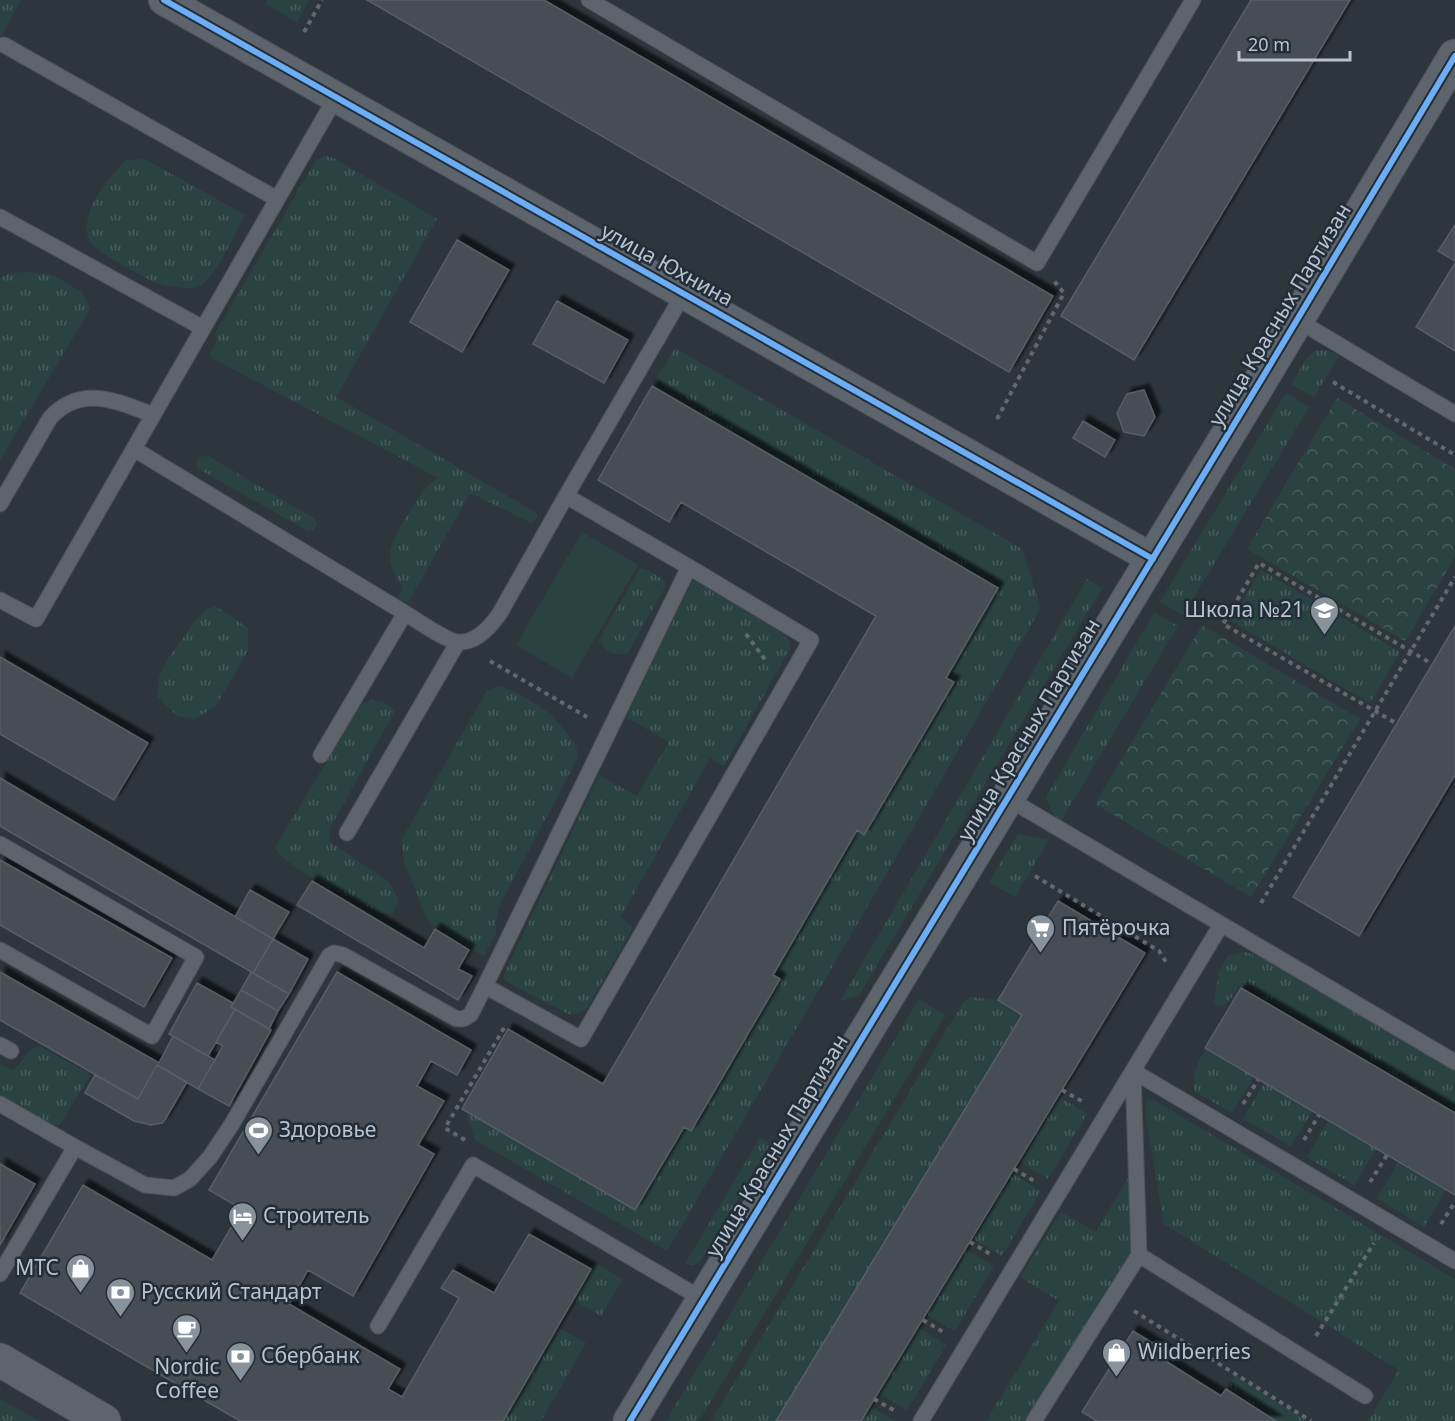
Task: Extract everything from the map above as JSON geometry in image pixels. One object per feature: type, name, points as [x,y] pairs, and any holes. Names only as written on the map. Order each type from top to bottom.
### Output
[{"type":"street","name":"улица Юхнина","points":[[164,0],[1153,559]]},
{"type":"street","name":"улица Красных Партизан","points":[[630,1421],[1455,56]]},
{"type":"street","points":[[0,1360],[104,1421]]},
{"type":"lane","points":[[596,2],[1037,263],[1193,0]]},
{"type":"lane","points":[[4,45],[277,199]]},
{"type":"lane","points":[[0,600],[36,619],[336,97]]},
{"type":"lane","points":[[0,216],[203,328]]},
{"type":"lane","points":[[134,449],[446,637],[458,642],[470,640],[490,627],[500,613],[684,293]]},
{"type":"lane","points":[[1297,320],[1455,414]]},
{"type":"lane","points":[[0,504],[50,418],[57,409],[67,403],[91,397],[123,403],[153,415]]},
{"type":"lane","points":[[485,986],[581,1039],[810,640],[566,496]]},
{"type":"lane","points":[[0,1104],[145,1185],[174,1188],[190,1179],[210,1157],[232,1124],[328,956],[334,953],[343,955],[454,1018],[462,1020],[471,1014],[689,567]]},
{"type":"lane","points":[[321,755],[405,613]]},
{"type":"lane","points":[[347,833],[458,642]]},
{"type":"lane","points":[[1007,798],[1455,1062]]},
{"type":"lane","points":[[0,844],[196,957],[152,1036],[0,950]]},
{"type":"lane","points":[[921,1421],[1221,925]]},
{"type":"lane","points":[[1133,1071],[1455,1261]]},
{"type":"lane","points":[[1034,1421],[1139,1255],[1133,1071]]},
{"type":"lane","points":[[0,1274],[75,1147]]},
{"type":"lane","points":[[378,1326],[473,1165],[704,1300]]},
{"type":"lane","points":[[1139,1255],[1365,1396]]},
{"type":"path","points":[[304,32],[322,0]]},
{"type":"path","points":[[997,418],[1064,293],[1037,263]]},
{"type":"path","points":[[1333,382],[1455,455]]},
{"type":"path","points":[[1394,722],[1223,624],[1241,593],[1259,563],[1429,662]]},
{"type":"path","points":[[1261,903],[1455,577]]},
{"type":"path","points":[[458,642],[610,730]]},
{"type":"path","points":[[1035,876],[1159,951],[1166,960],[1168,968]]},
{"type":"path","points":[[445,1128],[518,1004]]},
{"type":"path","points":[[1242,1107],[1258,1080]]},
{"type":"path","points":[[1062,1090],[1086,1104]]},
{"type":"path","points":[[1303,1142],[1319,1115]]},
{"type":"path","points":[[1370,1182],[1386,1155]]},
{"type":"path","points":[[1014,1169],[1038,1184]]},
{"type":"path","points":[[1440,1226],[1455,1202]]},
{"type":"path","points":[[1303,1357],[1388,1222]]},
{"type":"path","points":[[970,1242],[995,1257]]},
{"type":"path","points":[[1112,1298],[1311,1421]]},
{"type":"path","points":[[923,1320],[948,1335]]},
{"type":"path","points":[[874,1399],[901,1415]]},
{"type":"green space","points":[[0,0],[21,0],[0,38]]},
{"type":"green space","points":[[268,0],[309,0],[297,22],[266,4]]},
{"type":"green space","points":[[325,156],[334,158],[437,219],[336,397],[538,515],[531,523],[473,494],[469,495],[409,601],[406,602],[398,598],[404,586],[397,580],[392,569],[390,553],[401,527],[420,496],[431,483],[439,478],[212,358],[210,353],[217,342],[216,332],[316,160]]},
{"type":"green space","points":[[145,159],[245,215],[218,266],[198,287],[178,287],[152,281],[102,252],[89,240],[88,216],[101,190],[126,160]]},
{"type":"green space","points":[[29,272],[55,276],[83,293],[90,309],[0,460],[0,278],[11,273]]},
{"type":"green space","points":[[675,348],[1022,549],[1041,608],[667,1251],[475,1140],[468,1112],[684,1127],[780,979],[773,975],[857,830],[864,835],[953,683],[946,678],[998,588],[652,386]]},
{"type":"green space","points":[[1326,350],[1339,356],[1314,397],[1291,384],[1314,351]]},
{"type":"green space","points":[[1286,393],[1309,407],[1183,615],[1160,602]]},
{"type":"green space","points":[[1337,398],[1455,469],[1455,557],[1405,641],[1247,549]]},
{"type":"green space","points":[[208,456],[315,519],[317,524],[313,530],[308,531],[197,468],[196,462],[200,457]]},
{"type":"green space","points":[[582,532],[638,565],[572,678],[516,645]]},
{"type":"green space","points":[[640,568],[664,580],[665,587],[627,654],[610,652],[599,640]]},
{"type":"green space","points":[[1261,570],[1400,652],[1370,703],[1231,621]]},
{"type":"green space","points":[[1087,579],[1102,588],[859,995],[840,1001]]},
{"type":"green space","points":[[693,580],[785,635],[790,649],[724,766],[710,758],[621,917],[633,928],[586,1010],[568,1014],[509,983],[504,979],[504,974],[599,775],[637,796],[669,742],[626,717]]},
{"type":"green space","points":[[214,605],[248,628],[248,650],[216,706],[195,719],[177,716],[157,696],[159,677],[169,657],[198,617]]},
{"type":"green space","points":[[1154,613],[1178,626],[1061,821],[1051,810],[1046,797]]},
{"type":"green space","points":[[1202,625],[1360,719],[1251,897],[1095,804]]},
{"type":"green space","points":[[501,686],[525,697],[551,714],[576,745],[578,757],[499,907],[496,933],[484,956],[428,921],[404,862],[402,839],[487,690]]},
{"type":"green space","points":[[371,700],[385,703],[395,711],[330,828],[329,841],[390,883],[398,899],[393,914],[378,913],[330,888],[296,868],[275,848],[360,706]]},
{"type":"green space","points":[[1018,834],[1049,840],[1015,897],[989,882]]},
{"type":"green space","points":[[1246,952],[1270,961],[1455,1070],[1455,1111],[1246,987],[1239,986],[1223,1006],[1214,1005],[1219,971],[1228,956]]},
{"type":"green space","points":[[970,997],[998,1000],[1022,1015],[776,1421],[711,1421],[963,1003]]},
{"type":"green space","points":[[919,999],[945,1015],[699,1421],[666,1421]]},
{"type":"green space","points":[[39,1046],[90,1076],[60,1124],[54,1128],[0,1096],[0,1064],[12,1070],[31,1050]]},
{"type":"green space","points":[[1206,1049],[1253,1077],[1232,1113],[1194,1091],[1196,1069]]},
{"type":"green space","points":[[1264,1083],[1312,1112],[1291,1146],[1243,1119]]},
{"type":"green space","points":[[1060,1097],[1087,1114],[1048,1179],[1020,1162]]},
{"type":"green space","points":[[1149,1100],[1157,1102],[1455,1279],[1455,1421],[1368,1421],[1399,1370],[1164,1224],[1145,1111]]},
{"type":"green space","points":[[1328,1121],[1376,1149],[1354,1185],[1307,1157]]},
{"type":"green space","points":[[760,1138],[770,1144],[700,1262],[694,1265],[685,1264]]},
{"type":"green space","points":[[1398,1163],[1446,1190],[1424,1227],[1377,1198]]},
{"type":"green space","points":[[1013,1174],[1041,1191],[1002,1256],[973,1239]]},
{"type":"green space","points":[[1129,1176],[1133,1254],[1029,1421],[986,1421],[1059,1301],[1020,1277],[1061,1212],[1096,1232]]},
{"type":"green space","points":[[966,1250],[994,1266],[955,1331],[927,1315]]},
{"type":"green space","points":[[594,1263],[623,1279],[601,1316],[573,1300]]},
{"type":"green space","points":[[557,1327],[586,1343],[541,1421],[503,1421]]},
{"type":"green space","points":[[919,1328],[946,1345],[907,1410],[879,1393]]},
{"type":"green space","points":[[1235,1375],[1306,1421],[1278,1421],[1227,1388]]},
{"type":"green space","points":[[0,1399],[39,1421],[0,1421]]},
{"type":"green space","points":[[871,1407],[895,1421],[862,1421]]},
{"type":"building","points":[[367,0],[544,0],[1053,296],[1009,372]]},
{"type":"building","points":[[1251,0],[1350,0],[1134,360],[1061,316]]},
{"type":"building","points":[[1455,225],[1455,261],[1438,251]]},
{"type":"building","points":[[457,240],[509,270],[462,352],[410,322]]},
{"type":"building","points":[[1455,263],[1455,351],[1416,327]]},
{"type":"building","points":[[557,301],[628,340],[604,383],[533,344]]},
{"type":"building","points":[[652,386],[998,588],[946,678],[954,682],[864,835],[857,830],[773,975],[780,979],[691,1131],[684,1127],[635,1210],[462,1109],[508,1029],[603,1084],[876,616],[681,502],[669,522],[598,480]]},
{"type":"building","points":[[1144,390],[1155,417],[1144,436],[1124,432],[1117,413],[1127,394]]},
{"type":"building","points":[[1083,421],[1115,440],[1105,457],[1073,438]]},
{"type":"building","points":[[1455,626],[1455,775],[1359,936],[1293,897]]},
{"type":"building","points":[[0,657],[148,743],[114,800],[0,734]]},
{"type":"building","points":[[0,778],[273,939],[253,973],[0,826]]},
{"type":"building","points":[[0,860],[172,958],[144,1007],[0,925]]},
{"type":"building","points":[[312,881],[424,948],[435,929],[469,950],[458,969],[472,976],[458,1000],[297,905]]},
{"type":"building","points":[[250,890],[289,912],[273,939],[235,917]]},
{"type":"building","points":[[1058,901],[1145,953],[861,1421],[776,1421],[1022,1015],[998,1000]]},
{"type":"building","points":[[273,939],[308,959],[289,994],[253,973]]},
{"type":"building","points":[[0,972],[159,1063],[173,1036],[215,1060],[198,1089],[157,1065],[138,1099],[0,1020]]},
{"type":"building","points":[[251,972],[289,994],[278,1011],[241,990]]},
{"type":"building","points":[[337,972],[471,1050],[457,1075],[431,1061],[417,1086],[444,1101],[418,1145],[434,1154],[353,1296],[308,1270],[289,1304],[400,1369],[388,1389],[402,1397],[459,1298],[441,1288],[453,1270],[494,1293],[529,1234],[591,1269],[503,1421],[240,1421],[20,1293],[83,1185],[212,1260],[242,1209],[209,1190]]},
{"type":"building","points":[[197,983],[233,1003],[231,1007],[235,1009],[208,1056],[169,1034]]},
{"type":"building","points":[[1241,988],[1455,1113],[1455,1195],[1205,1048]]},
{"type":"building","points":[[241,990],[278,1011],[269,1029],[231,1007]]},
{"type":"building","points":[[235,1009],[271,1030],[229,1106],[198,1089],[223,1046],[216,1042]]},
{"type":"building","points":[[157,1065],[187,1082],[162,1123],[151,1125],[134,1121],[85,1093],[95,1075],[138,1099]]},
{"type":"building","points":[[0,1164],[35,1184],[0,1245]]},
{"type":"building","points":[[1133,1331],[1169,1353],[1164,1360],[1221,1396],[1226,1389],[1276,1421],[1097,1421],[1082,1412]]},
{"type":"cycle path","points":[[164,0],[1153,559]]},
{"type":"cycle path","points":[[630,1421],[1455,56]]},
{"type":"place","name":"Школа №21","points":[[1325,636]]},
{"type":"place","name":"Пятёрочка","points":[[1041,954]]},
{"type":"place","name":"Здоровье","points":[[258,1156]]},
{"type":"place","name":"Строитель","points":[[242,1242]]},
{"type":"place","name":"МТС","points":[[80,1294]]},
{"type":"place","name":"Русский Стандарт","points":[[120,1318]]},
{"type":"place","name":"Nordic Coffee","points":[[187,1354]]},
{"type":"place","name":"Wildberries","points":[[1117,1378]]},
{"type":"place","name":"Сбербанк","points":[[240,1382]]}]
